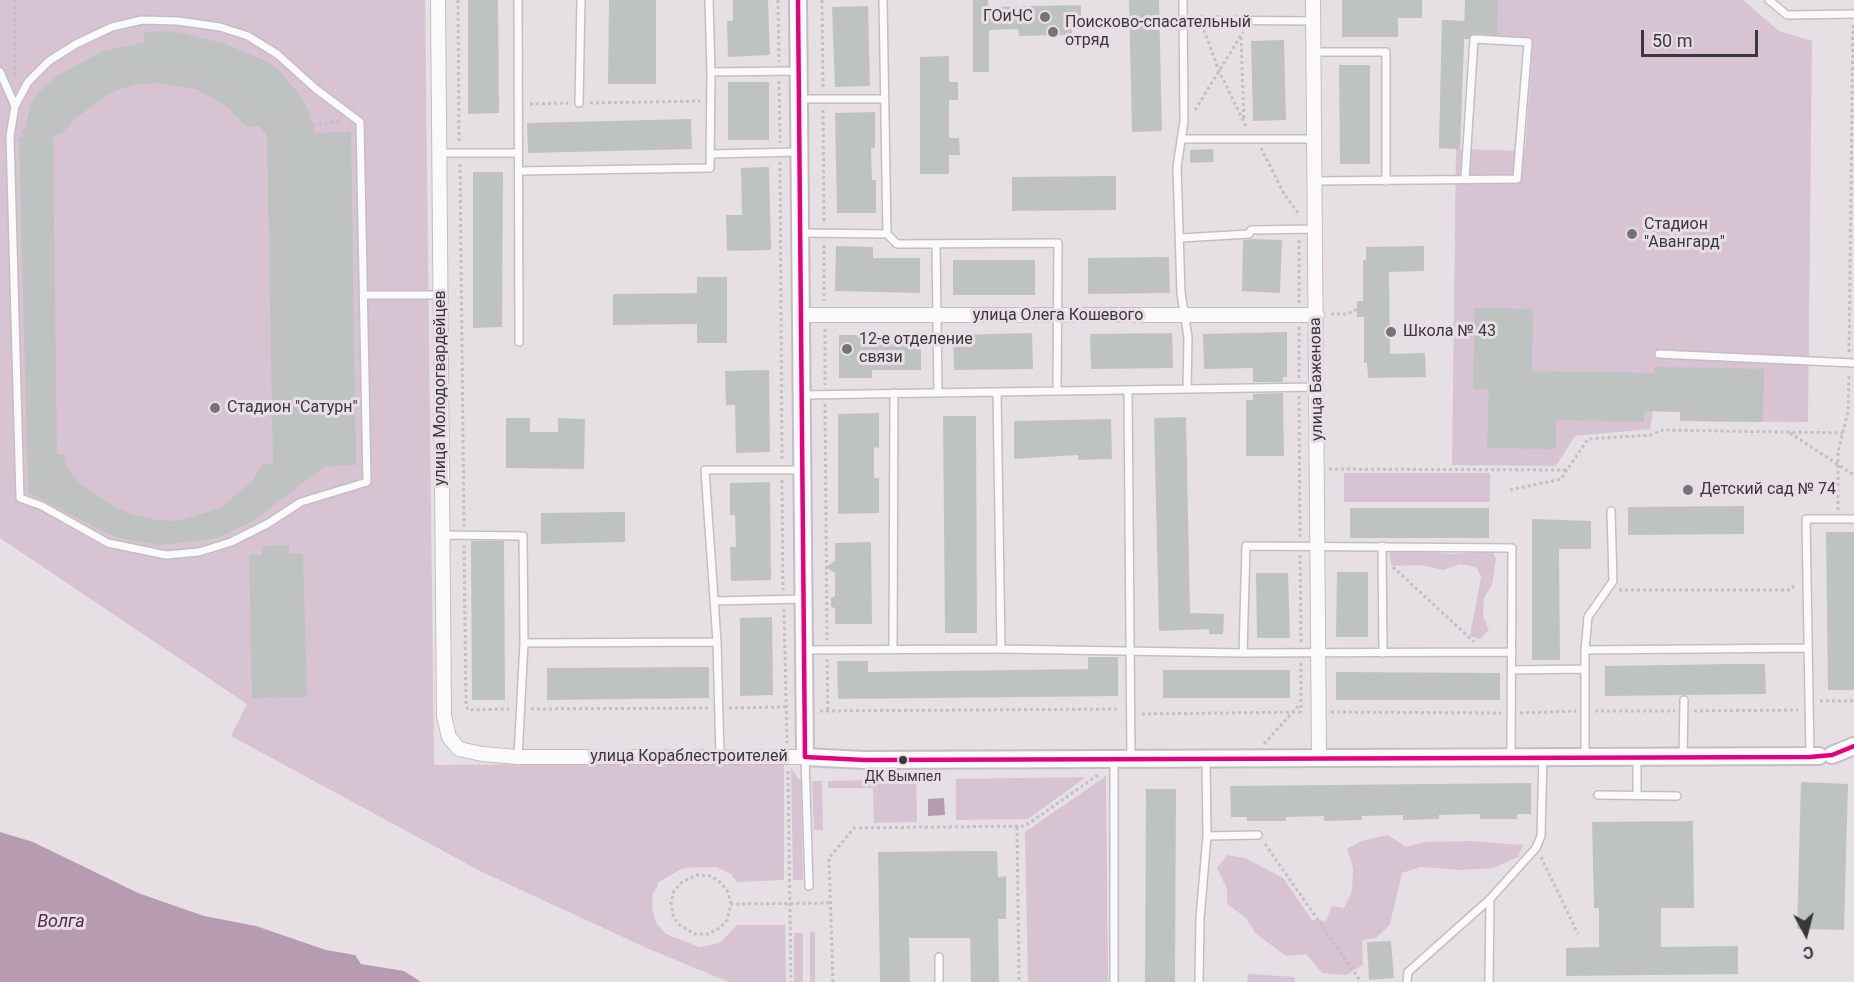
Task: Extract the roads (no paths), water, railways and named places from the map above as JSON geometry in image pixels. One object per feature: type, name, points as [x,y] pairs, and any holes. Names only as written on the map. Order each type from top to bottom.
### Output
[{"type":"street","name":"улица Молодогвардейцев","points":[[438,0],[444,716],[449,737],[459,748],[482,754]]},
{"type":"street","points":[[798,0],[805,757]]},
{"type":"street","name":"улица Баженова","points":[[1313,0],[1316,229],[1321,315],[1317,387],[1319,758]]},
{"type":"street","name":"улица Олега Кошевого","points":[[800,315],[1321,315]]},
{"type":"street","points":[[1820,756],[1854,746]]},
{"type":"street","name":"улица Кораблестроителей","points":[[482,754],[518,757],[720,756],[864,760],[1114,761],[1251,758],[1820,756]]},
{"type":"lane","points":[[518,0],[519,342]]},
{"type":"lane","points":[[579,103],[581,0]]},
{"type":"lane","points":[[519,171],[710,168],[709,0]]},
{"type":"lane","points":[[884,0],[887,234],[897,244],[1058,243],[1058,391]]},
{"type":"lane","points":[[1184,0],[1184,121],[1177,167],[1181,293],[1188,337],[1187,389]]},
{"type":"lane","points":[[1769,0],[1787,15],[1853,14]]},
{"type":"lane","points":[[142,20],[178,21],[220,27],[248,36],[277,54],[316,89],[360,122],[367,482],[301,502],[267,524],[231,542],[199,552],[166,555],[108,543],[42,506],[20,498],[10,135],[15,106],[28,82],[49,61],[76,44],[112,27],[142,20]]},
{"type":"lane","points":[[1184,20],[1313,21]]},
{"type":"lane","points":[[1315,181],[1517,179],[1528,42],[1474,39],[1466,178]]},
{"type":"lane","points":[[1313,52],[1386,52],[1386,181]]},
{"type":"lane","points":[[711,72],[798,71]]},
{"type":"lane","points":[[0,72],[15,106]]},
{"type":"lane","points":[[798,99],[885,99]]},
{"type":"lane","points":[[1181,139],[1314,139]]},
{"type":"lane","points":[[710,154],[799,152]]},
{"type":"lane","points":[[439,153],[518,153]]},
{"type":"lane","points":[[1181,238],[1249,234],[1251,230],[1316,229]]},
{"type":"lane","points":[[800,233],[887,234]]},
{"type":"lane","points":[[936,244],[938,393]]},
{"type":"lane","points":[[364,295],[440,295]]},
{"type":"lane","points":[[1659,354],[1851,363]]},
{"type":"lane","points":[[801,395],[1317,387]]},
{"type":"lane","points":[[1128,390],[1132,650],[1131,759]]},
{"type":"lane","points":[[996,392],[1001,649]]},
{"type":"lane","points":[[893,649],[894,393]]},
{"type":"lane","points":[[720,756],[717,642],[705,470],[802,470]]},
{"type":"lane","points":[[1585,757],[1585,669],[1588,617],[1612,581],[1611,511]]},
{"type":"lane","points":[[1820,756],[1809,710],[1806,519],[1854,519]]},
{"type":"lane","points":[[441,535],[523,536],[524,643],[518,709],[518,757]]},
{"type":"lane","points":[[1243,653],[1246,546],[1512,548],[1511,757]]},
{"type":"lane","points":[[1382,546],[1383,653]]},
{"type":"lane","points":[[714,602],[803,599]]},
{"type":"lane","points":[[524,643],[717,642]]},
{"type":"lane","points":[[1586,650],[1808,648]]},
{"type":"lane","points":[[804,650],[1512,652]]},
{"type":"lane","points":[[1512,670],[1585,669]]},
{"type":"lane","points":[[1683,756],[1684,700]]},
{"type":"lane","points":[[1637,756],[1637,795]]},
{"type":"lane","points":[[805,757],[809,886]]},
{"type":"lane","points":[[1407,982],[1408,972],[1490,900],[1536,848],[1541,836],[1543,757]]},
{"type":"lane","points":[[1199,982],[1200,918],[1207,836],[1206,759]]},
{"type":"lane","points":[[1114,761],[1114,982]]},
{"type":"lane","points":[[1598,795],[1677,796]]},
{"type":"lane","points":[[1207,836],[1258,835]]},
{"type":"lane","points":[[1489,982],[1490,900]]},
{"type":"lane","points":[[939,957],[939,982]]},
{"type":"water","points":[[944,798],[945,815],[928,816],[928,799]]},
{"type":"water","name":"Волга","points":[[0,832],[33,842],[138,893],[204,916],[256,926],[326,950],[355,955],[361,964],[404,971],[421,982],[0,982]]},
{"type":"place","name":"ГОиЧС","points":[[1045,17]]},
{"type":"place","name":"Поисково-спасательный отряд","points":[[1053,32]]},
{"type":"place","name":"Стадион \"Авангард\"","points":[[1632,234]]},
{"type":"place","name":"Школа № 43","points":[[1391,332]]},
{"type":"place","name":"12-е отделение связи","points":[[847,349]]},
{"type":"place","name":"Стадион \"Сатурн\"","points":[[215,408]]},
{"type":"place","name":"Детский сад № 74","points":[[1688,490]]},
{"type":"place","name":"ДК Вымпел","points":[[903,760]]}]
